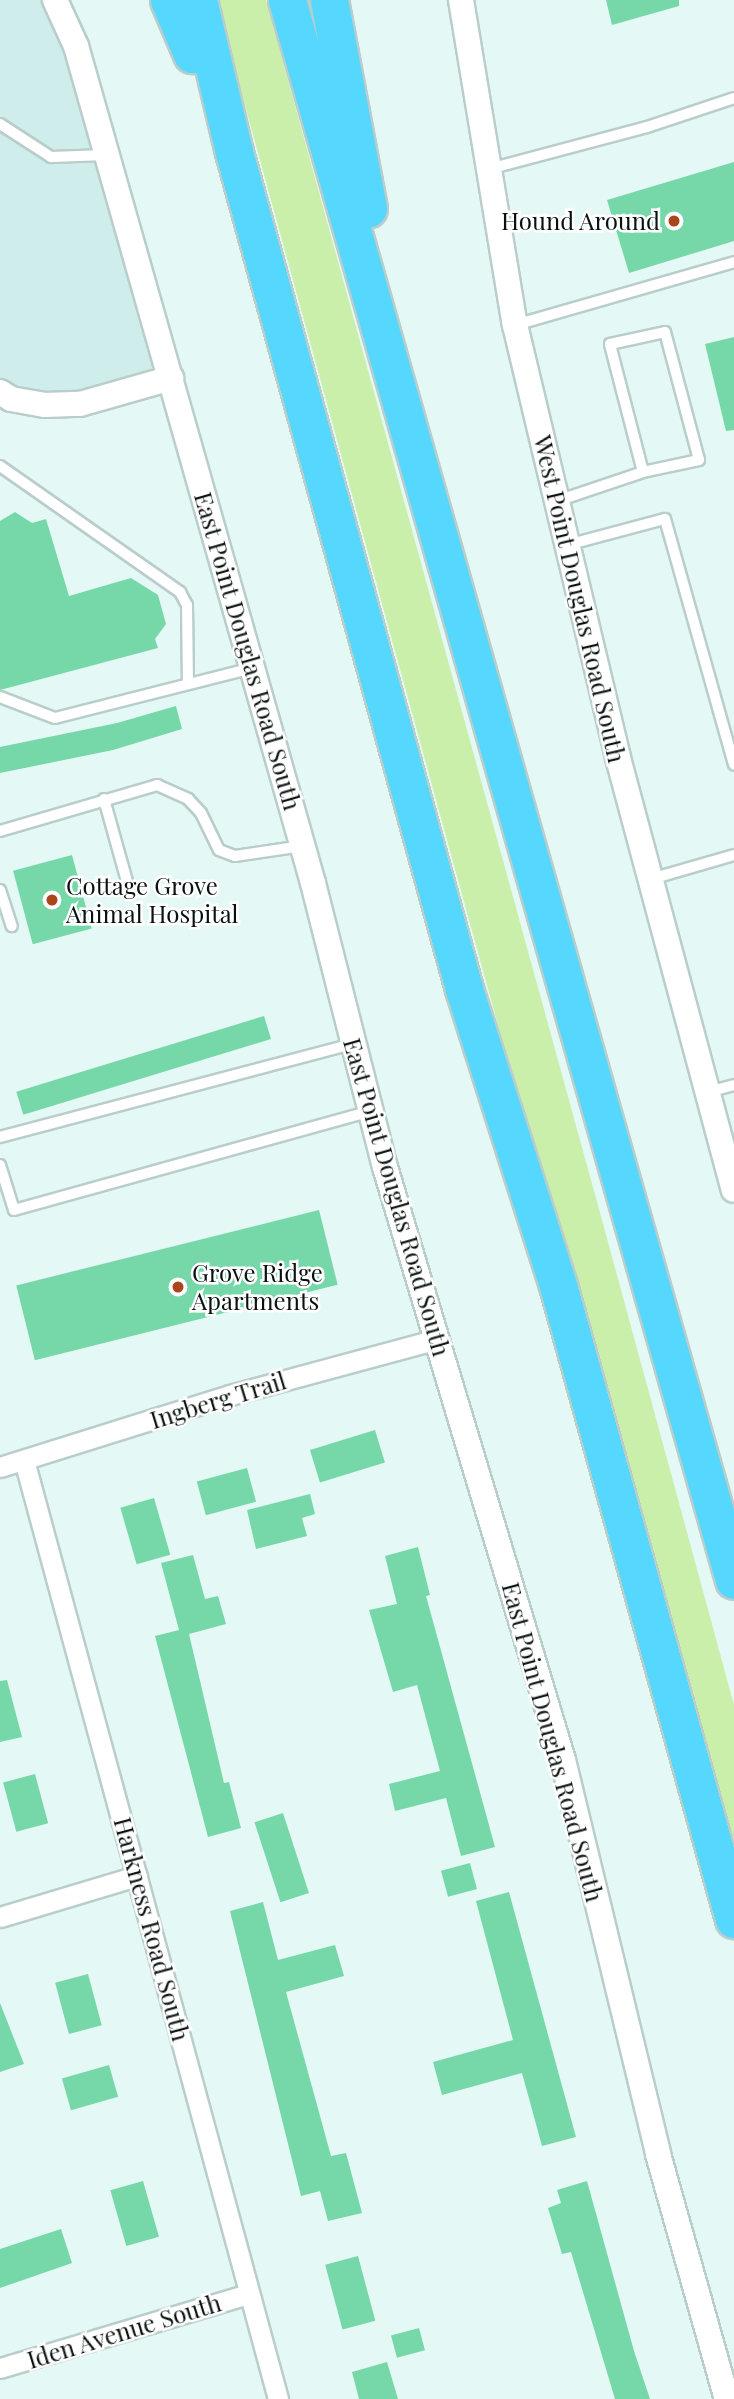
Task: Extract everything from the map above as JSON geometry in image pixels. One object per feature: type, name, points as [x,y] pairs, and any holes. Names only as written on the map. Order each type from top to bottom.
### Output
[{"type":"highway","points":[[169,0],[234,152]]},
{"type":"highway","points":[[198,0],[234,152],[464,989],[559,1289],[734,1919]]},
{"type":"highway","points":[[287,0],[734,1580]]},
{"type":"highway","points":[[328,0],[415,450]]},
{"type":"street","name":"East Point Douglas Road South","points":[[55,0],[76,46],[253,667],[371,1111],[563,1760],[658,2154],[727,2399]]},
{"type":"street","name":"West Point Douglas Road South","points":[[461,0],[515,325],[650,880],[734,1190]]},
{"type":"street","points":[[0,392],[11,399],[45,405],[80,404],[171,378]]},
{"type":"street","name":"Ingberg Trail","points":[[0,1467],[230,1395],[437,1339]]},
{"type":"street","name":"Harkness Road South","points":[[24,1460],[247,2294],[278,2399]]},
{"type":"street","points":[[0,1917],[137,1876]]},
{"type":"street","name":"Iden Avenue South","points":[[0,2368],[247,2294]]},
{"type":"lane","points":[[488,170],[646,128],[734,98]]},
{"type":"lane","points":[[0,124],[51,157],[107,155]]},
{"type":"lane","points":[[515,325],[734,262]]},
{"type":"lane","points":[[557,502],[643,472],[699,460],[665,332],[610,344],[643,472]]},
{"type":"lane","points":[[0,466],[180,592],[187,605],[188,684]]},
{"type":"lane","points":[[567,545],[665,519],[734,765]]},
{"type":"lane","points":[[0,696],[55,718],[253,667]]},
{"type":"lane","points":[[0,831],[157,785],[188,799],[201,813],[219,850],[235,856],[302,846]]},
{"type":"lane","points":[[104,799],[130,891]]},
{"type":"lane","points":[[650,880],[734,855]]},
{"type":"lane","points":[[0,890],[12,926]]},
{"type":"lane","points":[[0,1137],[354,1044]]},
{"type":"lane","points":[[708,1092],[734,1085]]},
{"type":"lane","points":[[0,1165],[14,1210],[371,1111]]},
{"type":"shaded area","points":[[0,0],[56,0],[171,378],[80,404],[0,392]]},
{"type":"green space","points":[[216,0],[266,0],[602,1220],[734,1705],[734,1883]]},
{"type":"building","points":[[606,0],[679,0],[679,6],[612,25]]},
{"type":"building","name":"Hound Around","points":[[734,162],[734,241],[629,273],[607,200]]},
{"type":"building","points":[[734,337],[734,430],[726,431],[705,344]]},
{"type":"building","points":[[15,512],[32,523],[46,519],[69,596],[131,578],[158,595],[166,624],[155,639],[158,648],[0,690],[0,521]]},
{"type":"building","points":[[176,706],[182,729],[113,750],[0,773],[0,747],[117,723]]},
{"type":"building","name":"Cottage Grove Animal Hospital","points":[[72,855],[92,928],[33,944],[13,871]]},
{"type":"building","points":[[264,1016],[271,1039],[23,1115],[16,1092]]},
{"type":"building","name":"Grove Ridge Apartments","points":[[319,1210],[338,1285],[35,1360],[16,1285]]},
{"type":"building","points":[[375,1430],[385,1463],[320,1482],[310,1450]]},
{"type":"building","points":[[247,1468],[256,1502],[206,1515],[197,1481]]},
{"type":"building","points":[[310,1494],[315,1514],[302,1518],[307,1536],[256,1549],[247,1510]]},
{"type":"building","points":[[154,1498],[170,1555],[137,1564],[120,1508]]},
{"type":"building","points":[[418,1547],[430,1595],[426,1596],[495,1847],[461,1856],[446,1798],[395,1811],[389,1784],[440,1771],[417,1685],[393,1692],[369,1610],[397,1604],[385,1556]]},
{"type":"building","points":[[193,1555],[205,1599],[218,1596],[226,1624],[189,1634],[224,1783],[229,1782],[241,1828],[208,1837],[155,1636],[179,1630],[161,1563]]},
{"type":"building","points":[[7,1680],[22,1737],[0,1742],[0,1681]]},
{"type":"building","points":[[35,1774],[48,1823],[16,1832],[3,1783]]},
{"type":"building","points":[[283,1813],[309,1893],[280,1902],[254,1822]]},
{"type":"building","points":[[470,1863],[477,1889],[448,1897],[441,1871]]},
{"type":"building","points":[[509,1892],[576,2137],[542,2146],[522,2073],[442,2095],[433,2062],[513,2040],[476,1901]]},
{"type":"building","points":[[263,1902],[278,1960],[335,1945],[344,1976],[286,1992],[331,2156],[346,2153],[362,2213],[328,2221],[320,2191],[301,2196],[230,1911]]},
{"type":"building","points":[[88,1974],[102,2025],[69,2034],[55,1983]]},
{"type":"building","points":[[0,2003],[24,2064],[0,2072]]},
{"type":"building","points":[[109,2065],[118,2097],[71,2110],[62,2079]]},
{"type":"building","points":[[143,2181],[159,2237],[126,2246],[110,2190]]},
{"type":"building","points":[[587,2181],[650,2399],[615,2399],[571,2252],[562,2254],[548,2208],[561,2203],[557,2190]]},
{"type":"building","points":[[61,2229],[72,2263],[0,2288],[0,2249]]},
{"type":"building","points":[[358,2256],[375,2321],[342,2330],[325,2265]]},
{"type":"building","points":[[419,2328],[425,2350],[397,2358],[391,2336]]},
{"type":"building","points":[[387,2362],[398,2399],[359,2399],[352,2372]]},
{"type":"place","name":"Hound Around","points":[[674,221]]},
{"type":"place","name":"Cottage Grove Animal Hospital","points":[[52,900]]},
{"type":"place","name":"Grove Ridge Apartments","points":[[178,1287]]}]
